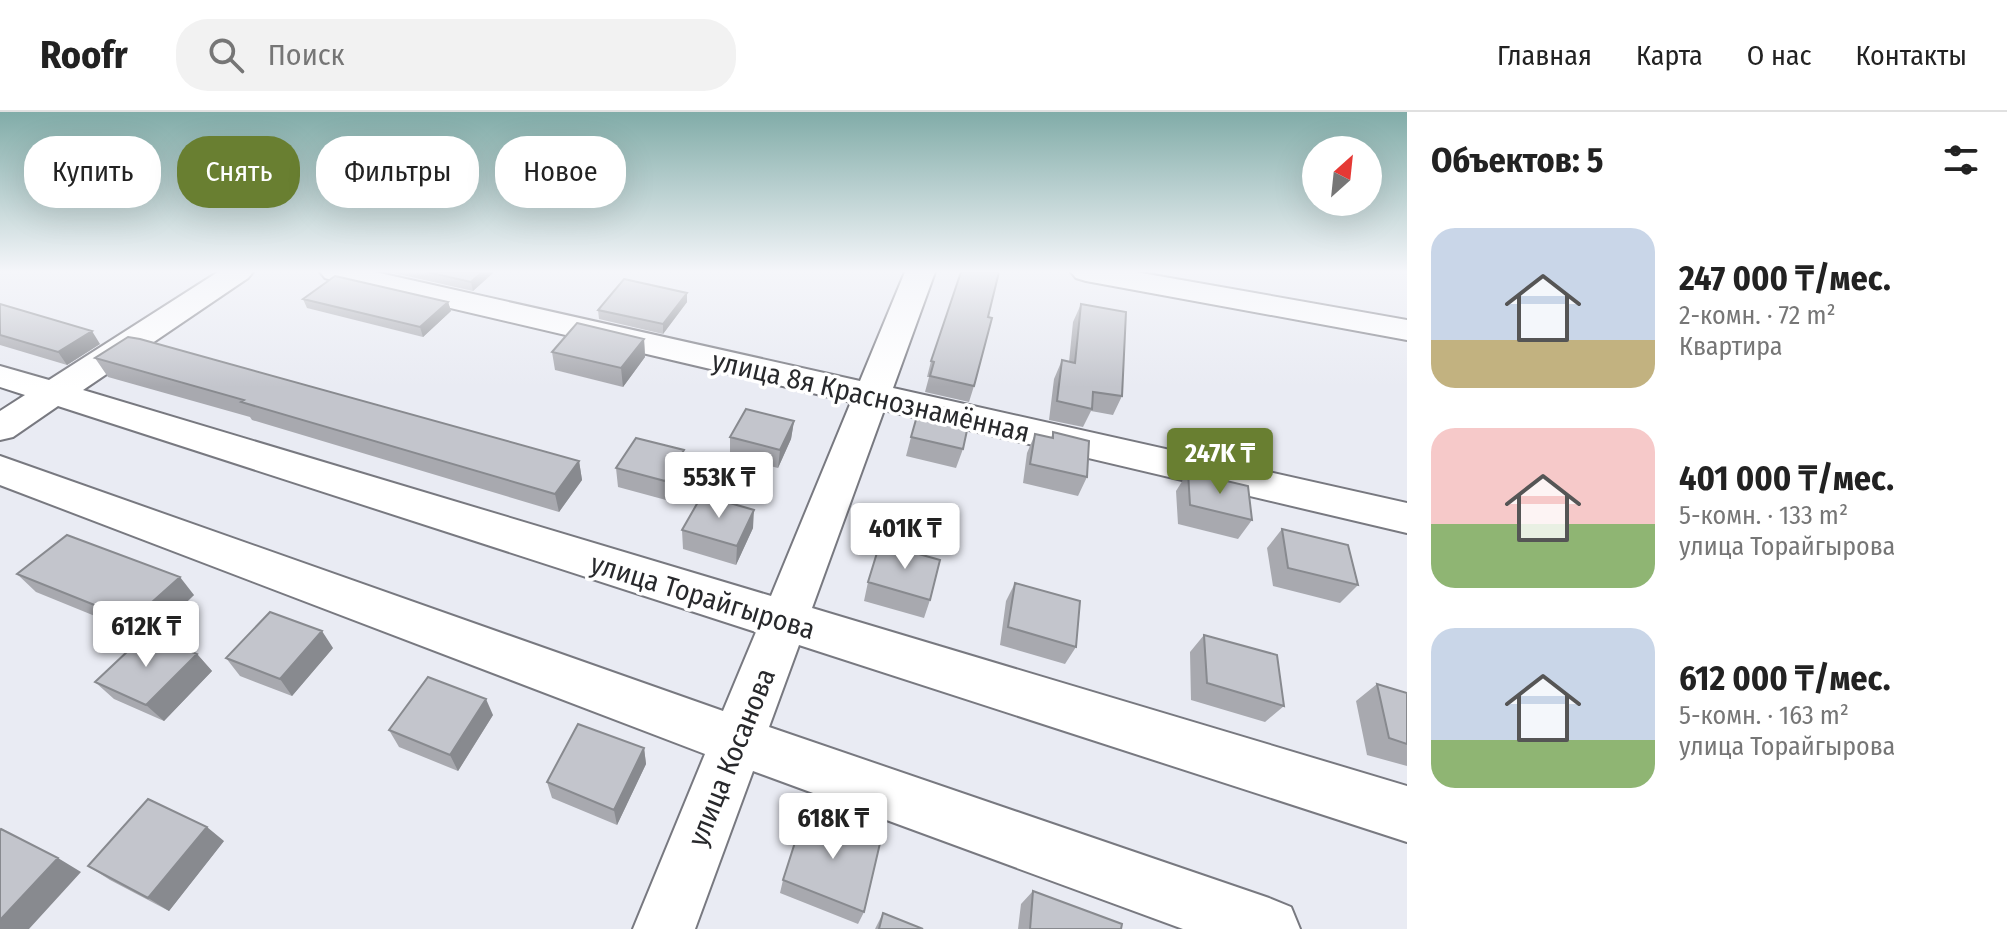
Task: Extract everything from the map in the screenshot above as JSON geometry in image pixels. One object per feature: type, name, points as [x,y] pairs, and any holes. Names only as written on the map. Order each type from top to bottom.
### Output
[{"type":"street","points":[[0,428],[180,310]]},
{"type":"street","name":"улица 8я Краснознамённая","points":[[500,310],[1407,518]]},
{"type":"street","name":"улица Косанова","points":[[664,929],[905,310]]},
{"type":"street","points":[[1297,310],[1407,330]]},
{"type":"street","name":"улица Торайгырова","points":[[0,376],[1407,814]]},
{"type":"street","points":[[0,470],[737,741],[1269,929]]},
{"type":"building","points":[[0,310],[21,310],[92,331],[58,352],[0,335]]},
{"type":"building","points":[[349,310],[439,310],[420,327]]},
{"type":"building","points":[[599,310],[674,310],[663,324]]},
{"type":"building","points":[[948,310],[990,310],[988,317],[992,318],[974,386],[930,376],[934,362],[931,361]]},
{"type":"building","points":[[1080,310],[1126,312],[1122,396],[1093,392],[1092,409],[1057,401],[1062,360],[1075,363]]},
{"type":"building","points":[[577,323],[644,339],[621,368],[552,352]]},
{"type":"building","points":[[128,337],[579,461],[555,494],[95,358]]},
{"type":"building","points":[[921,402],[967,413],[966,420],[969,421],[963,449],[911,437]]},
{"type":"building","points":[[746,409],[794,421],[780,450],[730,437]]},
{"type":"building","points":[[1053,432],[1089,441],[1087,477],[1030,464],[1035,434],[1053,438]]},
{"type":"building","points":[[636,438],[684,450],[665,481],[616,468]]},
{"type":"building","points":[[1188,472],[1248,486],[1252,520],[1190,505]]},
{"type":"building","points":[[702,495],[754,510],[737,546],[682,530]]},
{"type":"building","points":[[1282,529],[1348,545],[1358,585],[1288,568]]},
{"type":"building","points":[[67,535],[180,577],[132,620],[17,574]]},
{"type":"building","points":[[880,543],[940,560],[930,600],[868,582]]},
{"type":"building","points":[[1015,583],[1080,601],[1076,647],[1008,627]]},
{"type":"building","points":[[270,612],[322,631],[280,679],[226,658]]},
{"type":"building","points":[[146,634],[197,654],[146,705],[95,682]]},
{"type":"building","points":[[1204,635],[1277,655],[1284,706],[1207,683]]},
{"type":"building","points":[[428,677],[486,699],[450,755],[389,730]]},
{"type":"building","points":[[1377,684],[1407,693],[1407,744],[1389,738]]},
{"type":"building","points":[[578,724],[644,748],[614,810],[547,782]]},
{"type":"building","points":[[148,799],[207,827],[148,898],[88,866]]},
{"type":"building","points":[[805,811],[881,839],[864,912],[783,880]]},
{"type":"building","points":[[0,830],[58,858],[0,920]]},
{"type":"building","points":[[1033,891],[1122,924],[1121,929],[1030,929]]},
{"type":"building","points":[[883,913],[923,929],[879,929]]}]
